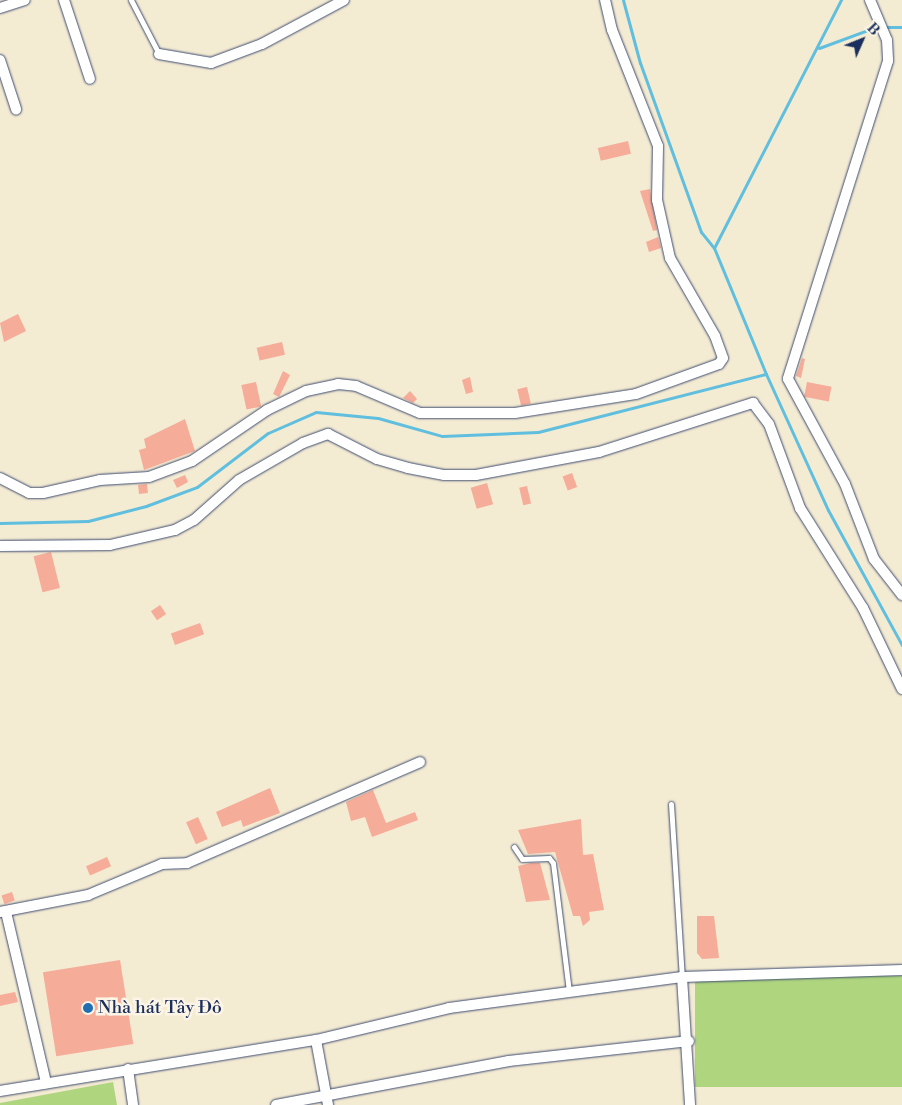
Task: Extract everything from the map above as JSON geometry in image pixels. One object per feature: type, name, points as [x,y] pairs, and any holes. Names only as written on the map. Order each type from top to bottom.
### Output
[{"type":"street","points":[[0,8],[25,0]]},
{"type":"street","points":[[64,0],[90,78]]},
{"type":"street","points":[[159,54],[211,63],[262,44],[344,0]]},
{"type":"street","points":[[0,478],[29,493],[43,493],[100,480],[149,477],[192,461],[275,406],[338,384],[356,386],[420,414],[514,413],[636,394],[719,364],[723,358],[715,336],[670,258],[658,200],[658,146],[612,30],[605,0]]},
{"type":"street","points":[[870,0],[886,40],[888,61],[788,379],[845,484],[874,559],[902,595]]},
{"type":"street","points":[[0,60],[16,109]]},
{"type":"street","points":[[0,546],[110,545],[160,535],[194,520],[239,480],[302,443],[328,434],[377,459],[408,468],[444,476],[476,475],[599,452],[753,403],[769,424],[800,508],[863,608],[902,689]]},
{"type":"street","points":[[46,1083],[3,912],[88,895],[162,864],[187,863],[420,762]]},
{"type":"street","points":[[0,1091],[316,1040],[449,1008],[682,977],[902,970]]},
{"type":"street","points":[[682,977],[689,1041],[690,1105]]},
{"type":"street","points":[[316,1040],[327,1100]]},
{"type":"street","points":[[276,1105],[327,1100],[509,1061],[689,1041]]},
{"type":"street","points":[[128,1070],[133,1105]]},
{"type":"lane","points":[[131,0],[159,54]]},
{"type":"lane","points":[[671,804],[682,977]]},
{"type":"lane","points":[[514,848],[522,859],[549,858],[554,864],[569,993]]},
{"type":"green space","points":[[695,976],[902,976],[902,1087],[695,1087]]},
{"type":"green space","points":[[113,1082],[117,1105],[0,1105],[0,1103]]},
{"type":"building","points":[[628,141],[631,154],[601,161],[598,148]]},
{"type":"building","points":[[650,189],[657,230],[653,231],[640,191]]},
{"type":"building","points":[[658,237],[661,248],[649,252],[646,242]]},
{"type":"building","points":[[18,314],[26,331],[4,342],[0,323]]},
{"type":"building","points":[[282,342],[285,355],[260,361],[257,348]]},
{"type":"building","points":[[802,358],[805,359],[801,378],[796,376]]},
{"type":"building","points":[[283,371],[290,375],[279,397],[273,394]]},
{"type":"building","points":[[470,377],[473,392],[466,394],[462,380]]},
{"type":"building","points":[[256,382],[261,406],[247,410],[241,385]]},
{"type":"building","points":[[807,382],[832,387],[829,401],[804,397]]},
{"type":"building","points":[[527,387],[531,404],[521,406],[517,389]]},
{"type":"building","points":[[410,391],[417,399],[413,403],[403,398]]},
{"type":"building","points":[[185,419],[195,451],[144,470],[139,450],[146,448],[144,439]]},
{"type":"building","points":[[572,473],[577,487],[568,491],[563,476]]},
{"type":"building","points":[[185,475],[188,482],[177,488],[173,480]]},
{"type":"building","points":[[487,483],[493,504],[477,509],[471,488]]},
{"type":"building","points":[[147,484],[148,493],[139,494],[138,485]]},
{"type":"building","points":[[527,486],[531,504],[523,505],[519,488]]},
{"type":"building","points":[[51,552],[60,588],[42,592],[34,556]]},
{"type":"building","points":[[160,605],[166,614],[157,620],[151,611]]},
{"type":"building","points":[[200,623],[204,634],[175,645],[171,634]]},
{"type":"building","points":[[270,788],[280,813],[243,827],[241,820],[222,827],[216,812]]},
{"type":"building","points":[[373,790],[386,823],[415,812],[418,820],[372,837],[365,817],[351,821],[346,802]]},
{"type":"building","points":[[198,817],[208,839],[196,844],[186,822]]},
{"type":"building","points":[[581,819],[583,855],[593,854],[604,910],[589,912],[590,920],[583,926],[580,916],[573,916],[555,852],[528,854],[518,830]]},
{"type":"building","points":[[107,857],[111,866],[90,875],[86,866]]},
{"type":"building","points":[[540,863],[550,900],[526,902],[518,866]]},
{"type":"building","points":[[12,892],[15,901],[4,904],[2,895]]},
{"type":"building","points":[[697,916],[714,916],[719,958],[702,959],[697,953]]},
{"type":"building","name":"Nhà hát Tây Đô","points":[[120,960],[133,1044],[56,1056],[43,972]]},
{"type":"building","points":[[15,992],[18,1002],[0,1006],[0,995]]},
{"type":"waterway","points":[[0,523],[88,521],[146,506],[197,487],[268,433],[316,412],[378,418],[442,436],[538,432],[766,374],[714,248],[701,232],[640,63],[623,0]]},
{"type":"waterway","points":[[714,248],[841,0]]},
{"type":"waterway","points":[[819,48],[876,27],[902,27]]},
{"type":"waterway","points":[[766,374],[828,510],[902,645]]},
{"type":"place","name":"Nhà hát Tây Đô","points":[[88,1008]]}]
